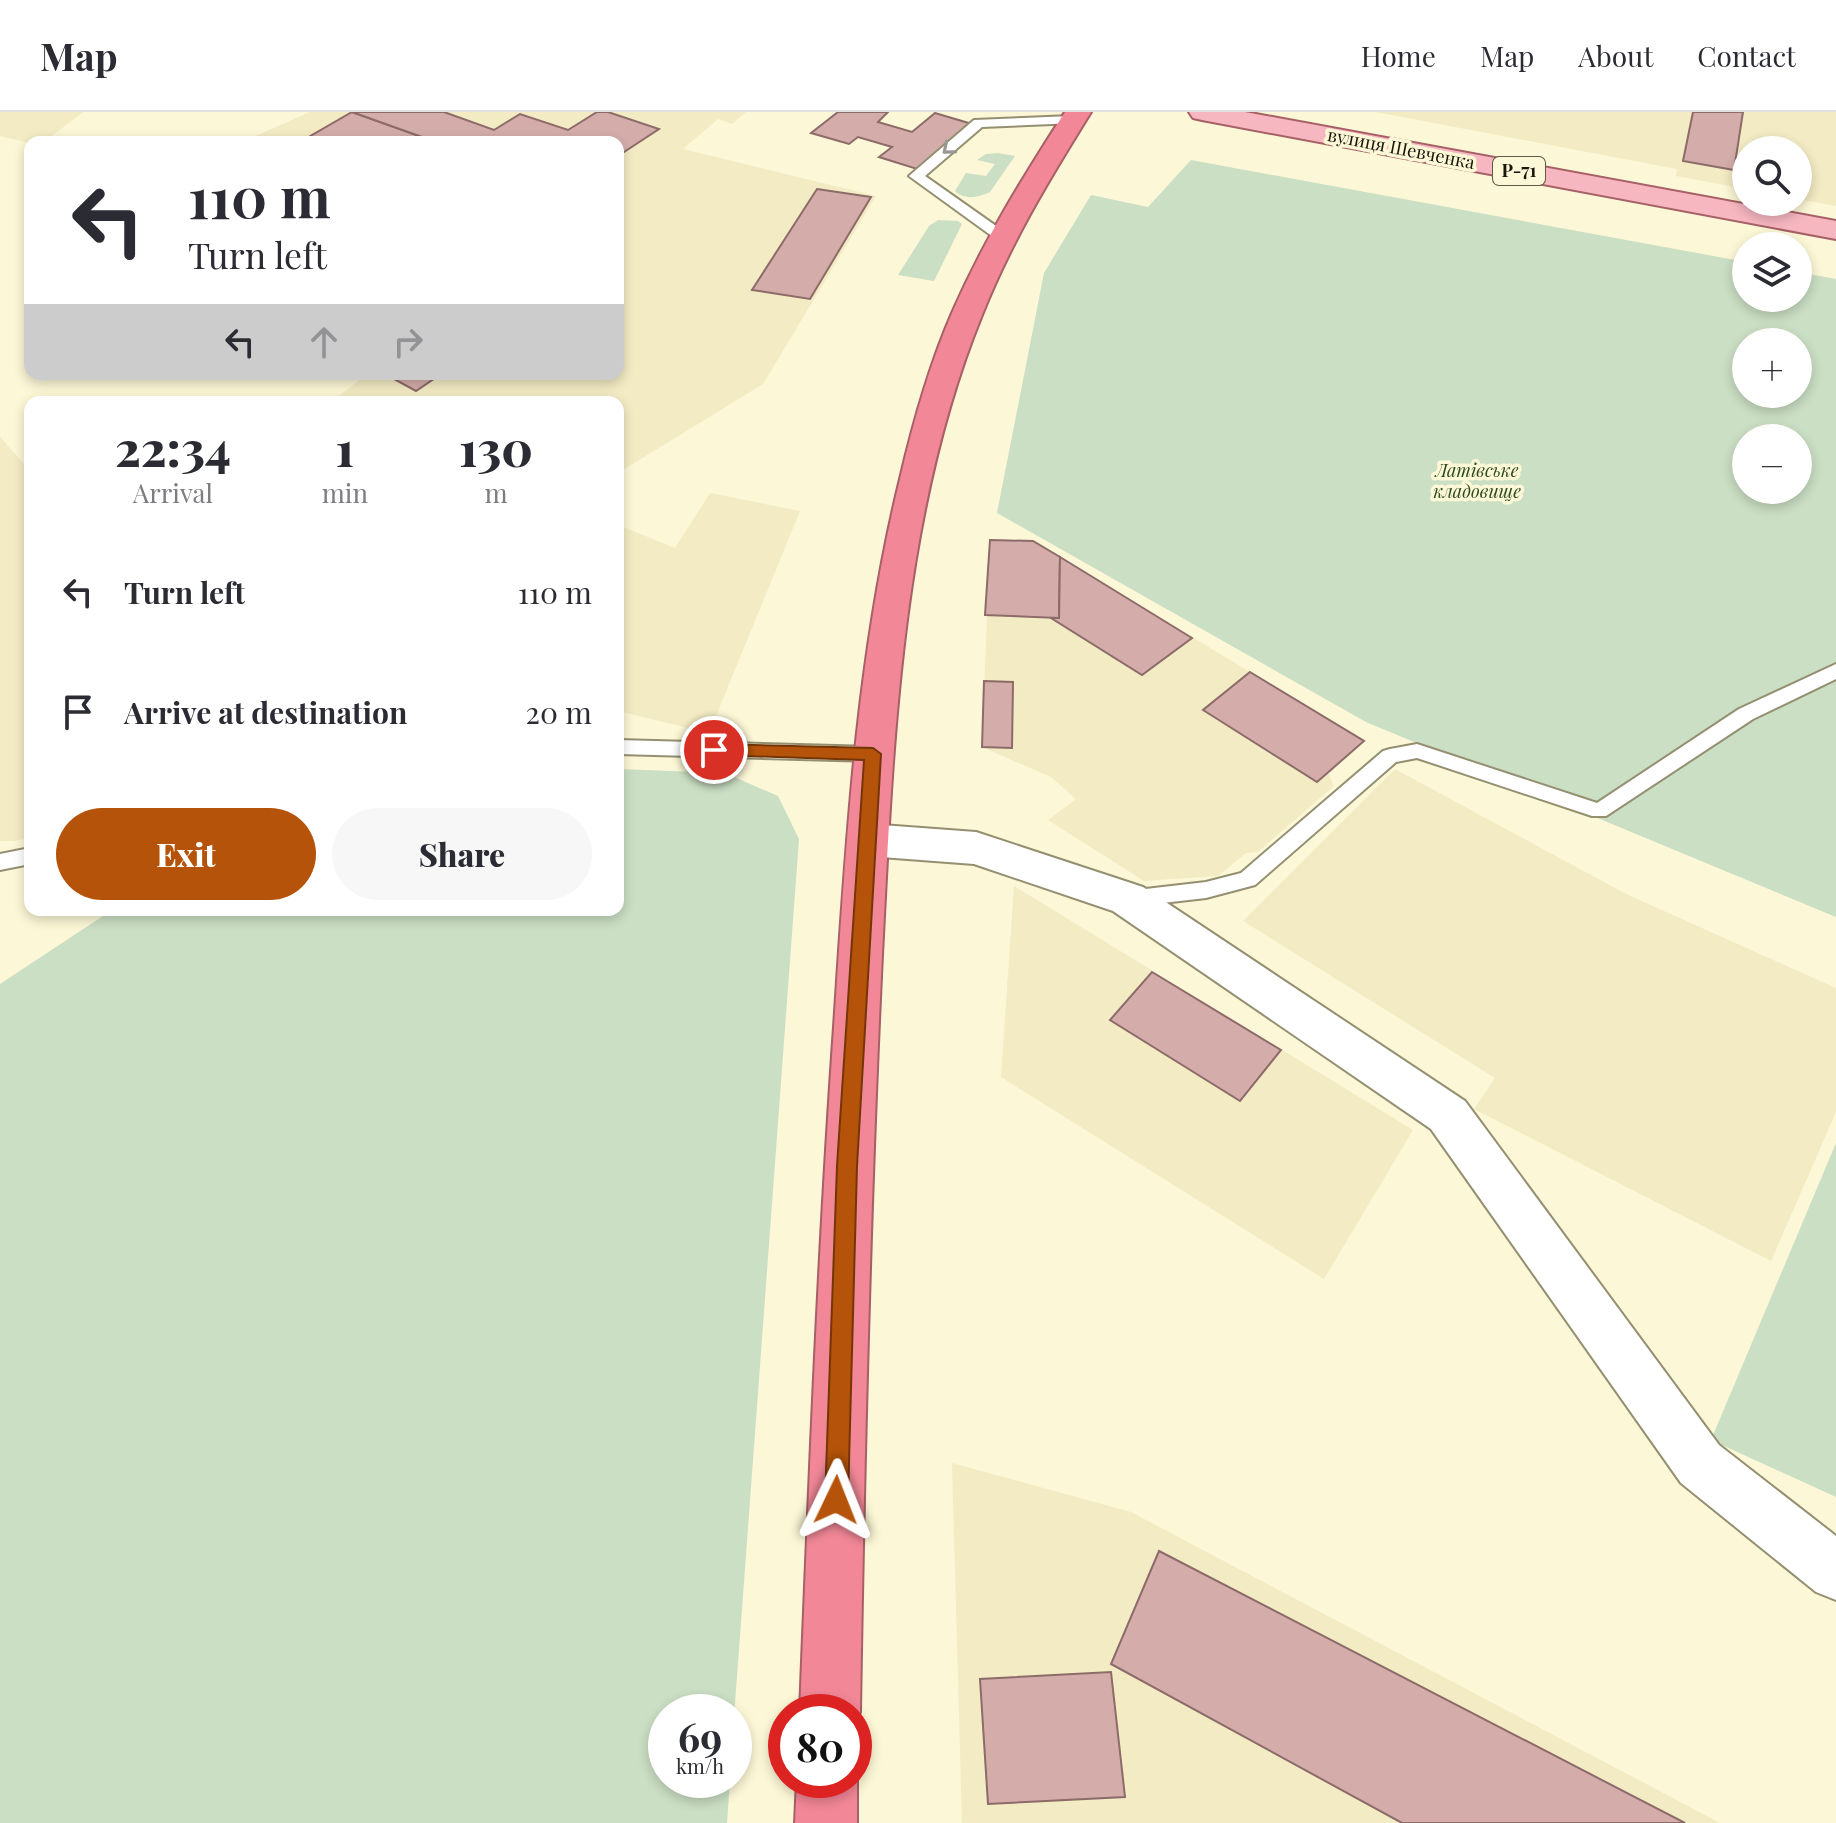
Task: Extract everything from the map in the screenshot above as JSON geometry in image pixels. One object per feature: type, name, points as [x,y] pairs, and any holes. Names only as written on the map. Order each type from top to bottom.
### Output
[{"type":"highway","points":[[831,1694],[847,1166],[873,754],[891,592],[920,455],[955,340],[1001,236],[1046,157],[1075,116]]},
{"type":"highway","points":[[826,1823],[827,1798]]},
{"type":"main road","name":"вулиця Шевченка","points":[[1202,112],[1836,230]]},
{"type":"street","points":[[868,840],[976,848],[1128,899],[1448,1115],[1700,1464],[1836,1572]]},
{"type":"lane","points":[[1001,236],[916,176],[975,117],[1075,116]]},
{"type":"lane","points":[[1128,899],[1206,890],[1248,879],[1390,756],[1417,751],[1599,811],[1746,714],[1836,671]]},
{"type":"lane","points":[[624,747],[873,754]]},
{"type":"lane","points":[[0,862],[24,857]]},
{"type":"shaded area","points":[[0,112],[83,112],[52,136],[24,136],[24,142],[0,136]]},
{"type":"shaded area","points":[[310,112],[746,112],[732,124],[718,119],[683,149],[876,196],[763,384],[624,469],[624,396],[339,396],[359,380],[624,380],[624,136],[256,136]]},
{"type":"shaded area","points":[[1376,112],[1836,112],[1836,206],[1812,202],[1812,136],[1732,136],[1732,186],[1676,176],[1677,169]]},
{"type":"shaded area","points":[[0,437],[24,464],[24,839],[0,841]]},
{"type":"shaded area","points":[[710,493],[800,511],[709,733],[624,712],[624,527],[675,548]]},
{"type":"shaded area","points":[[990,540],[1033,541],[1250,672],[1328,772],[1334,786],[1258,852],[1246,853],[1218,876],[1144,881],[1048,820],[1076,799],[1051,777],[982,747]]},
{"type":"shaded area","points":[[1395,769],[1626,894],[1836,988],[1836,1112],[1771,1261],[1474,1109],[1495,1078],[1243,921]]},
{"type":"shaded area","points":[[1014,886],[1413,1130],[1324,1279],[1001,1077]]},
{"type":"shaded area","points":[[952,1463],[1131,1512],[1720,1823],[962,1823]]},
{"type":"green space","points":[[986,154],[1015,156],[990,192],[971,197],[955,191],[966,173],[986,176],[995,164],[977,160]]},
{"type":"green space","name":"Латівське кладовище","points":[[1191,160],[1732,259],[1732,312],[1812,312],[1812,275],[1836,279],[1836,917],[1366,722],[997,513],[1044,273],[1091,195],[1148,207]]},
{"type":"green space","points":[[938,220],[962,224],[934,281],[898,275],[929,226]]},
{"type":"green space","points":[[624,769],[725,773],[778,796],[799,839],[736,1694],[648,1694],[648,1798],[729,1798],[727,1823],[0,1823],[0,984],[103,916],[624,916]]},
{"type":"green space","points":[[1836,1143],[1836,1497],[1711,1440]]},
{"type":"building","points":[[352,112],[419,136],[310,136]]},
{"type":"building","points":[[352,112],[444,112],[494,130],[520,114],[568,130],[597,112],[608,112],[659,129],[624,152],[624,136],[419,136]]},
{"type":"building","points":[[838,112],[888,112],[878,122],[912,132],[935,113],[972,124],[917,169],[879,157],[892,147],[858,137],[849,144],[811,133]]},
{"type":"building","points":[[1693,112],[1743,112],[1739,136],[1732,136],[1732,170],[1683,161]]},
{"type":"building","points":[[817,189],[871,197],[810,299],[752,290]]},
{"type":"building","points":[[396,380],[432,380],[416,391]]},
{"type":"building","points":[[990,540],[1033,541],[1060,557],[1059,618],[985,615]]},
{"type":"building","points":[[1060,557],[1192,638],[1142,675],[1051,618],[1059,618]]},
{"type":"building","points":[[1250,672],[1364,741],[1317,782],[1203,710]]},
{"type":"building","points":[[984,681],[1013,682],[1012,748],[982,747]]},
{"type":"building","points":[[1152,972],[1281,1050],[1240,1101],[1110,1020]]},
{"type":"building","points":[[1159,1551],[1685,1823],[1402,1823],[1111,1664]]},
{"type":"building","points":[[1111,1672],[1125,1797],[988,1804],[980,1679]]},
{"type":"route","points":[[714,750],[873,754],[847,1166],[836,1500]]}]
